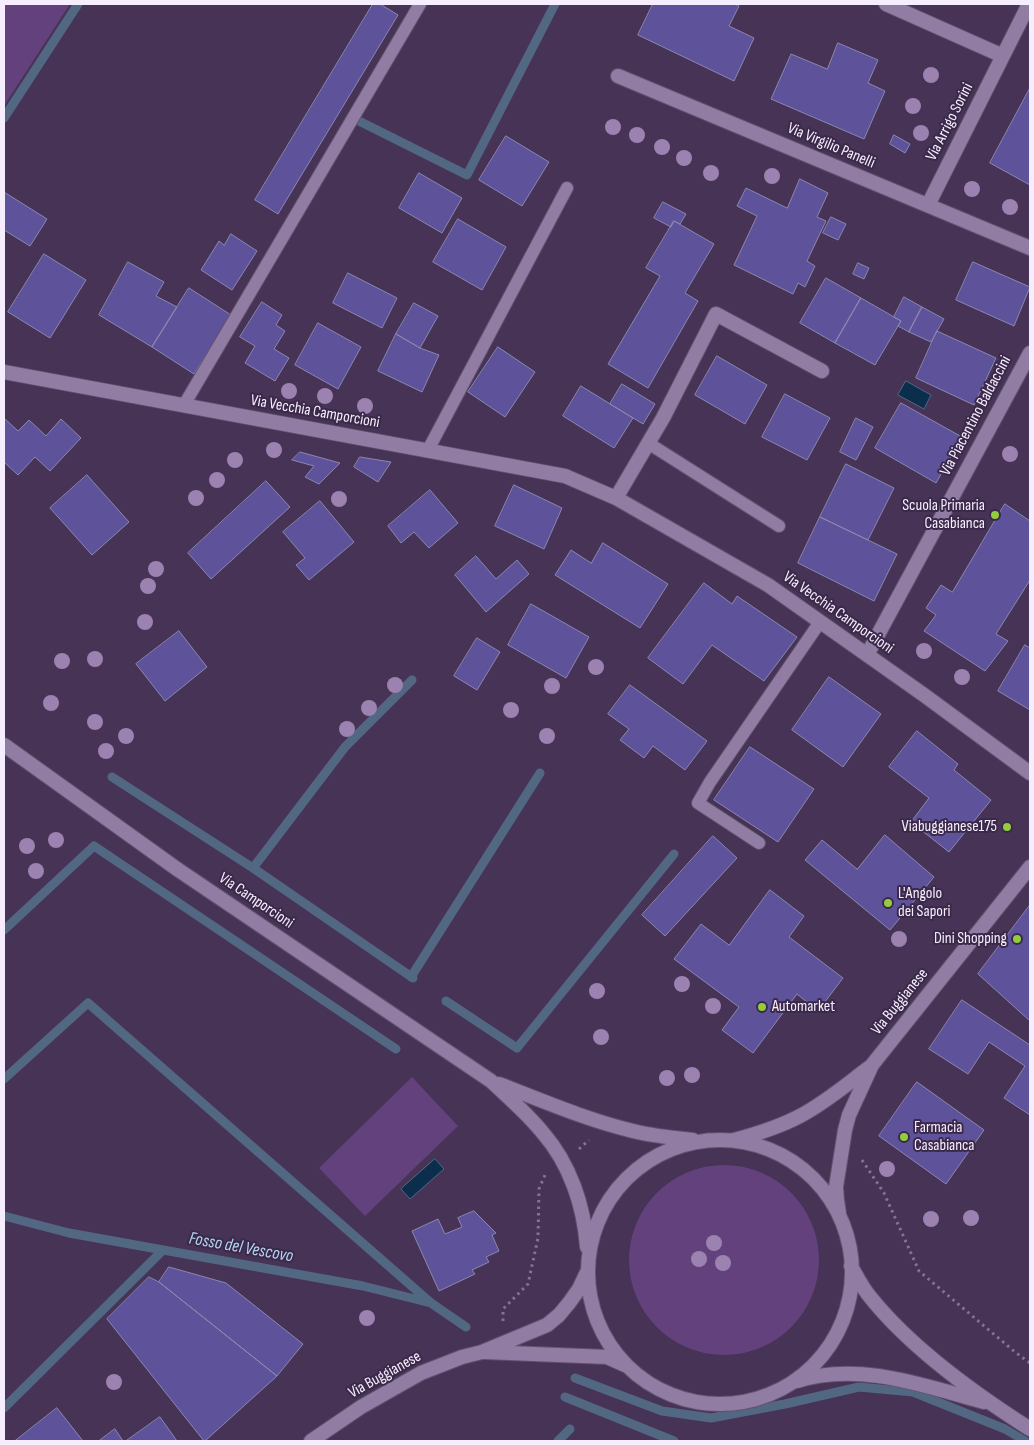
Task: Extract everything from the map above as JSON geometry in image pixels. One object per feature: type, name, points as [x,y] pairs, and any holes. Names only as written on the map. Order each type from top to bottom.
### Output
[{"type":"main road","points":[[886,4],[1003,56]]},
{"type":"main road","name":"Via Arrigo Sorini","points":[[928,204],[1029,4]]},
{"type":"main road","name":"Via Virgilio Panelli","points":[[618,76],[1030,248]]},
{"type":"main road","points":[[616,498],[663,418],[716,314],[822,371]]},
{"type":"main road","name":"Via Piacentino Baldaccini","points":[[867,655],[1030,353]]},
{"type":"main road","name":"Via Vecchia Camporcioni","points":[[4,372],[565,476],[616,498],[768,586],[1030,773]]},
{"type":"main road","name":"Via Camporcioni","points":[[4,746],[177,869],[491,1082]]},
{"type":"main road","name":"Via Buggianese","points":[[872,1065],[1030,867]]},
{"type":"main road","points":[[729,1141],[758,1134],[801,1116],[872,1065]]},
{"type":"main road","points":[[840,1221],[836,1187],[844,1137],[849,1115],[872,1065]]},
{"type":"main road","points":[[491,1082],[606,1124],[657,1136],[741,1142],[761,1147],[797,1166],[813,1179],[826,1195],[845,1232],[851,1265],[850,1292],[845,1313],[838,1331],[814,1365],[781,1389],[762,1397],[722,1404],[701,1403],[662,1391],[644,1380],[629,1367],[614,1351],[594,1312],[590,1290],[586,1230],[576,1193],[562,1160],[544,1134],[524,1112],[491,1082]]},
{"type":"main road","points":[[482,1352],[547,1325],[558,1315],[579,1289],[588,1267],[595,1229],[603,1210],[614,1193],[628,1178],[643,1164],[661,1154],[680,1146],[708,1141]]},
{"type":"main road","points":[[851,1265],[871,1298],[892,1322],[932,1358],[992,1405],[1030,1429]]},
{"type":"main road","points":[[482,1352],[607,1357],[629,1367]]},
{"type":"main road","name":"Via Buggianese","points":[[311,1441],[361,1407],[413,1377],[462,1357],[482,1352]]},
{"type":"main road","points":[[790,1384],[831,1374],[864,1375],[932,1388],[992,1405]]},
{"type":"lane","points":[[184,406],[420,4]]},
{"type":"lane","points":[[428,450],[567,188]]},
{"type":"lane","points":[[648,443],[779,526]]},
{"type":"lane","points":[[759,843],[698,803],[710,782],[820,622]]},
{"type":"path","points":[[502,1343],[503,1309],[528,1284],[538,1238],[539,1190],[548,1169],[585,1145],[606,1124]]},
{"type":"path","points":[[861,1158],[884,1193],[919,1271],[1015,1352],[1030,1362]]},
{"type":"shaded area","points":[[4,4],[70,4],[4,106]]},
{"type":"shaded area","points":[[412,1077],[458,1126],[365,1216],[319,1168]]},
{"type":"shaded area","points":[[715,1165],[733,1165],[752,1169],[769,1176],[784,1186],[798,1200],[808,1215],[815,1232],[819,1260],[815,1288],[808,1305],[798,1320],[784,1334],[769,1344],[752,1351],[733,1355],[715,1355],[696,1351],[679,1344],[664,1334],[650,1320],[640,1305],[633,1288],[629,1269],[629,1251],[633,1232],[640,1215],[650,1200],[664,1186],[679,1176],[696,1169]]},
{"type":"water","points":[[906,381],[931,395],[924,409],[898,395]]},
{"type":"water","points":[[435,1159],[444,1169],[410,1199],[401,1189]]},
{"type":"building","points":[[373,4],[380,4],[398,15],[278,214],[255,200]]},
{"type":"building","points":[[653,4],[735,4],[739,6],[729,26],[754,38],[734,81],[638,35]]},
{"type":"building","points":[[838,43],[878,60],[868,83],[885,91],[864,139],[771,99],[791,54],[827,69]]},
{"type":"building","points":[[1030,88],[1030,185],[990,163]]},
{"type":"building","points":[[894,135],[910,144],[905,153],[890,144]]},
{"type":"building","points":[[506,136],[549,162],[522,206],[479,180]]},
{"type":"building","points":[[419,173],[462,198],[442,233],[399,208]]},
{"type":"building","points":[[800,179],[828,193],[817,217],[826,221],[807,261],[815,266],[805,287],[798,283],[793,294],[734,265],[757,216],[737,206],[746,188],[787,208]]},
{"type":"building","points":[[4,192],[47,219],[30,246],[4,230]]},
{"type":"building","points":[[663,202],[686,214],[680,224],[674,221],[671,227],[654,218]]},
{"type":"building","points":[[831,217],[846,224],[838,240],[823,233]]},
{"type":"building","points":[[458,219],[506,247],[482,290],[433,262]]},
{"type":"building","points":[[674,221],[714,244],[685,293],[698,301],[648,388],[608,364],[660,276],[646,268]]},
{"type":"building","points":[[231,234],[257,251],[232,290],[201,270],[219,241],[224,245]]},
{"type":"building","points":[[44,254],[86,280],[50,338],[8,312]]},
{"type":"building","points":[[128,262],[164,282],[156,296],[177,307],[152,347],[99,315]]},
{"type":"building","points":[[973,262],[1030,287],[1014,326],[956,300]]},
{"type":"building","points":[[858,263],[869,268],[864,279],[853,274]]},
{"type":"building","points":[[348,273],[397,298],[382,328],[333,303]]},
{"type":"building","points":[[826,278],[861,298],[835,343],[800,323]]},
{"type":"building","points":[[189,288],[231,315],[194,374],[152,347]]},
{"type":"building","points":[[904,297],[922,307],[909,332],[898,326],[901,321],[894,317]]},
{"type":"building","points":[[861,298],[901,321],[875,365],[835,343]]},
{"type":"building","points":[[262,302],[282,315],[276,325],[285,331],[274,349],[289,358],[275,381],[245,363],[255,346],[240,337]]},
{"type":"building","points":[[414,303],[438,316],[420,348],[396,334]]},
{"type":"building","points":[[922,307],[944,319],[931,342],[909,332]]},
{"type":"building","points":[[318,323],[361,347],[338,389],[295,365]]},
{"type":"building","points":[[937,331],[996,358],[974,405],[916,378]]},
{"type":"building","points":[[396,334],[420,348],[439,355],[422,392],[378,371]]},
{"type":"building","points":[[498,347],[535,372],[505,417],[468,392]]},
{"type":"building","points":[[717,356],[767,385],[745,424],[695,395]]},
{"type":"building","points":[[622,384],[655,404],[643,424],[610,404]]},
{"type":"building","points":[[581,386],[633,418],[614,448],[563,416]]},
{"type":"building","points":[[785,394],[830,418],[807,460],[762,437]]},
{"type":"building","points":[[901,403],[962,437],[936,483],[875,448]]},
{"type":"building","points":[[4,418],[18,431],[29,420],[46,436],[61,419],[81,438],[50,471],[35,457],[18,475],[4,462]]},
{"type":"building","points":[[856,418],[873,427],[856,460],[840,452]]},
{"type":"building","points":[[300,452],[340,463],[319,484],[305,477],[314,466],[292,460]]},
{"type":"building","points":[[360,457],[391,462],[378,482],[354,467]]},
{"type":"building","points":[[846,464],[894,488],[868,540],[820,517]]},
{"type":"building","points":[[87,475],[129,522],[92,555],[50,508]]},
{"type":"building","points":[[266,481],[290,507],[211,579],[188,553]]},
{"type":"building","points":[[514,485],[562,508],[544,549],[495,526]]},
{"type":"building","points":[[430,490],[458,523],[429,548],[414,532],[401,543],[388,526]]},
{"type":"building","points":[[320,501],[354,542],[309,580],[296,565],[305,558],[283,532]]},
{"type":"building","points":[[1005,504],[1030,521],[1030,580],[996,634],[1008,641],[985,671],[924,631],[936,615],[926,608],[941,585],[952,592]]},
{"type":"building","points":[[820,517],[897,554],[874,601],[798,563]]},
{"type":"building","points":[[603,543],[668,584],[640,628],[555,575],[571,550],[591,563]]},
{"type":"building","points":[[476,556],[496,579],[517,560],[529,574],[486,612],[455,575]]},
{"type":"building","points":[[704,583],[732,604],[737,596],[797,637],[764,681],[712,645],[683,684],[648,658]]},
{"type":"building","points":[[531,604],[589,637],[566,678],[508,645]]},
{"type":"building","points":[[179,631],[207,667],[165,701],[136,664]]},
{"type":"building","points":[[477,638],[500,652],[477,690],[454,676]]},
{"type":"building","points":[[1025,645],[1030,648],[1030,710],[998,691]]},
{"type":"building","points":[[829,677],[881,714],[843,767],[792,730]]},
{"type":"building","points":[[630,685],[707,741],[685,770],[653,746],[644,758],[620,740],[629,729],[608,714]]},
{"type":"building","points":[[917,731],[958,764],[954,770],[991,800],[949,852],[911,822],[929,798],[889,767]]},
{"type":"building","points":[[750,747],[814,789],[778,842],[714,800]]},
{"type":"building","points":[[885,835],[934,877],[890,930],[805,860],[822,840],[857,869]]},
{"type":"building","points":[[713,836],[737,858],[665,936],[642,915]]},
{"type":"building","points":[[770,890],[804,916],[789,937],[843,978],[818,1011],[797,994],[753,1053],[722,1030],[739,1007],[674,959],[701,924],[729,945]]},
{"type":"building","name":"Dini Shopping","points":[[1030,905],[1030,1021],[978,974]]},
{"type":"building","points":[[962,1000],[1030,1045],[1030,1115],[1004,1098],[1025,1066],[989,1042],[968,1074],[929,1049]]},
{"type":"building","points":[[917,1082],[984,1130],[946,1184],[879,1136]]},
{"type":"building","points":[[474,1211],[496,1233],[492,1235],[499,1251],[486,1257],[489,1262],[472,1270],[475,1274],[439,1291],[412,1231],[438,1219],[445,1234],[462,1227],[458,1218]]},
{"type":"building","points":[[169,1267],[226,1283],[303,1344],[277,1376],[159,1282]]},
{"type":"building","points":[[149,1277],[159,1282],[277,1376],[205,1441],[107,1319]]},
{"type":"building","points":[[57,1408],[83,1441],[15,1441]]},
{"type":"building","points":[[160,1417],[177,1441],[126,1441]]},
{"type":"building","points":[[115,1429],[123,1441],[99,1441]]},
{"type":"waterway","points":[[4,118],[78,4]]},
{"type":"waterway","points":[[355,119],[467,175],[555,4]]},
{"type":"waterway","points":[[253,868],[345,747],[412,680]]},
{"type":"waterway","points":[[411,977],[540,773]]},
{"type":"waterway","points":[[112,777],[253,868],[413,978]]},
{"type":"waterway","points":[[4,930],[94,846],[396,1049]]},
{"type":"waterway","points":[[446,1001],[517,1048],[674,854]]},
{"type":"waterway","points":[[4,1079],[88,1003],[431,1303]]},
{"type":"waterway","name":"Fosso del Vescovo","points":[[4,1216],[69,1233],[363,1286],[431,1303],[466,1327]]},
{"type":"waterway","points":[[4,1408],[163,1250]]},
{"type":"waterway","points":[[575,1378],[662,1411],[711,1418],[859,1387],[913,1392],[1005,1429],[1025,1441]]},
{"type":"waterway","name":"Fosso del Vescovo","points":[[565,1397],[674,1441]]},
{"type":"waterway","points":[[558,1441],[570,1429]]},
{"type":"place","name":"Scuola Primaria Casabianca","points":[[995,515]]},
{"type":"place","name":"Viabuggianese175","points":[[1007,827]]},
{"type":"place","name":"L'Angolo dei Sapori","points":[[888,903]]},
{"type":"place","name":"Dini Shopping","points":[[1017,939]]},
{"type":"place","name":"Automarket","points":[[762,1007]]},
{"type":"place","name":"Farmacia Casabianca","points":[[904,1137]]}]
